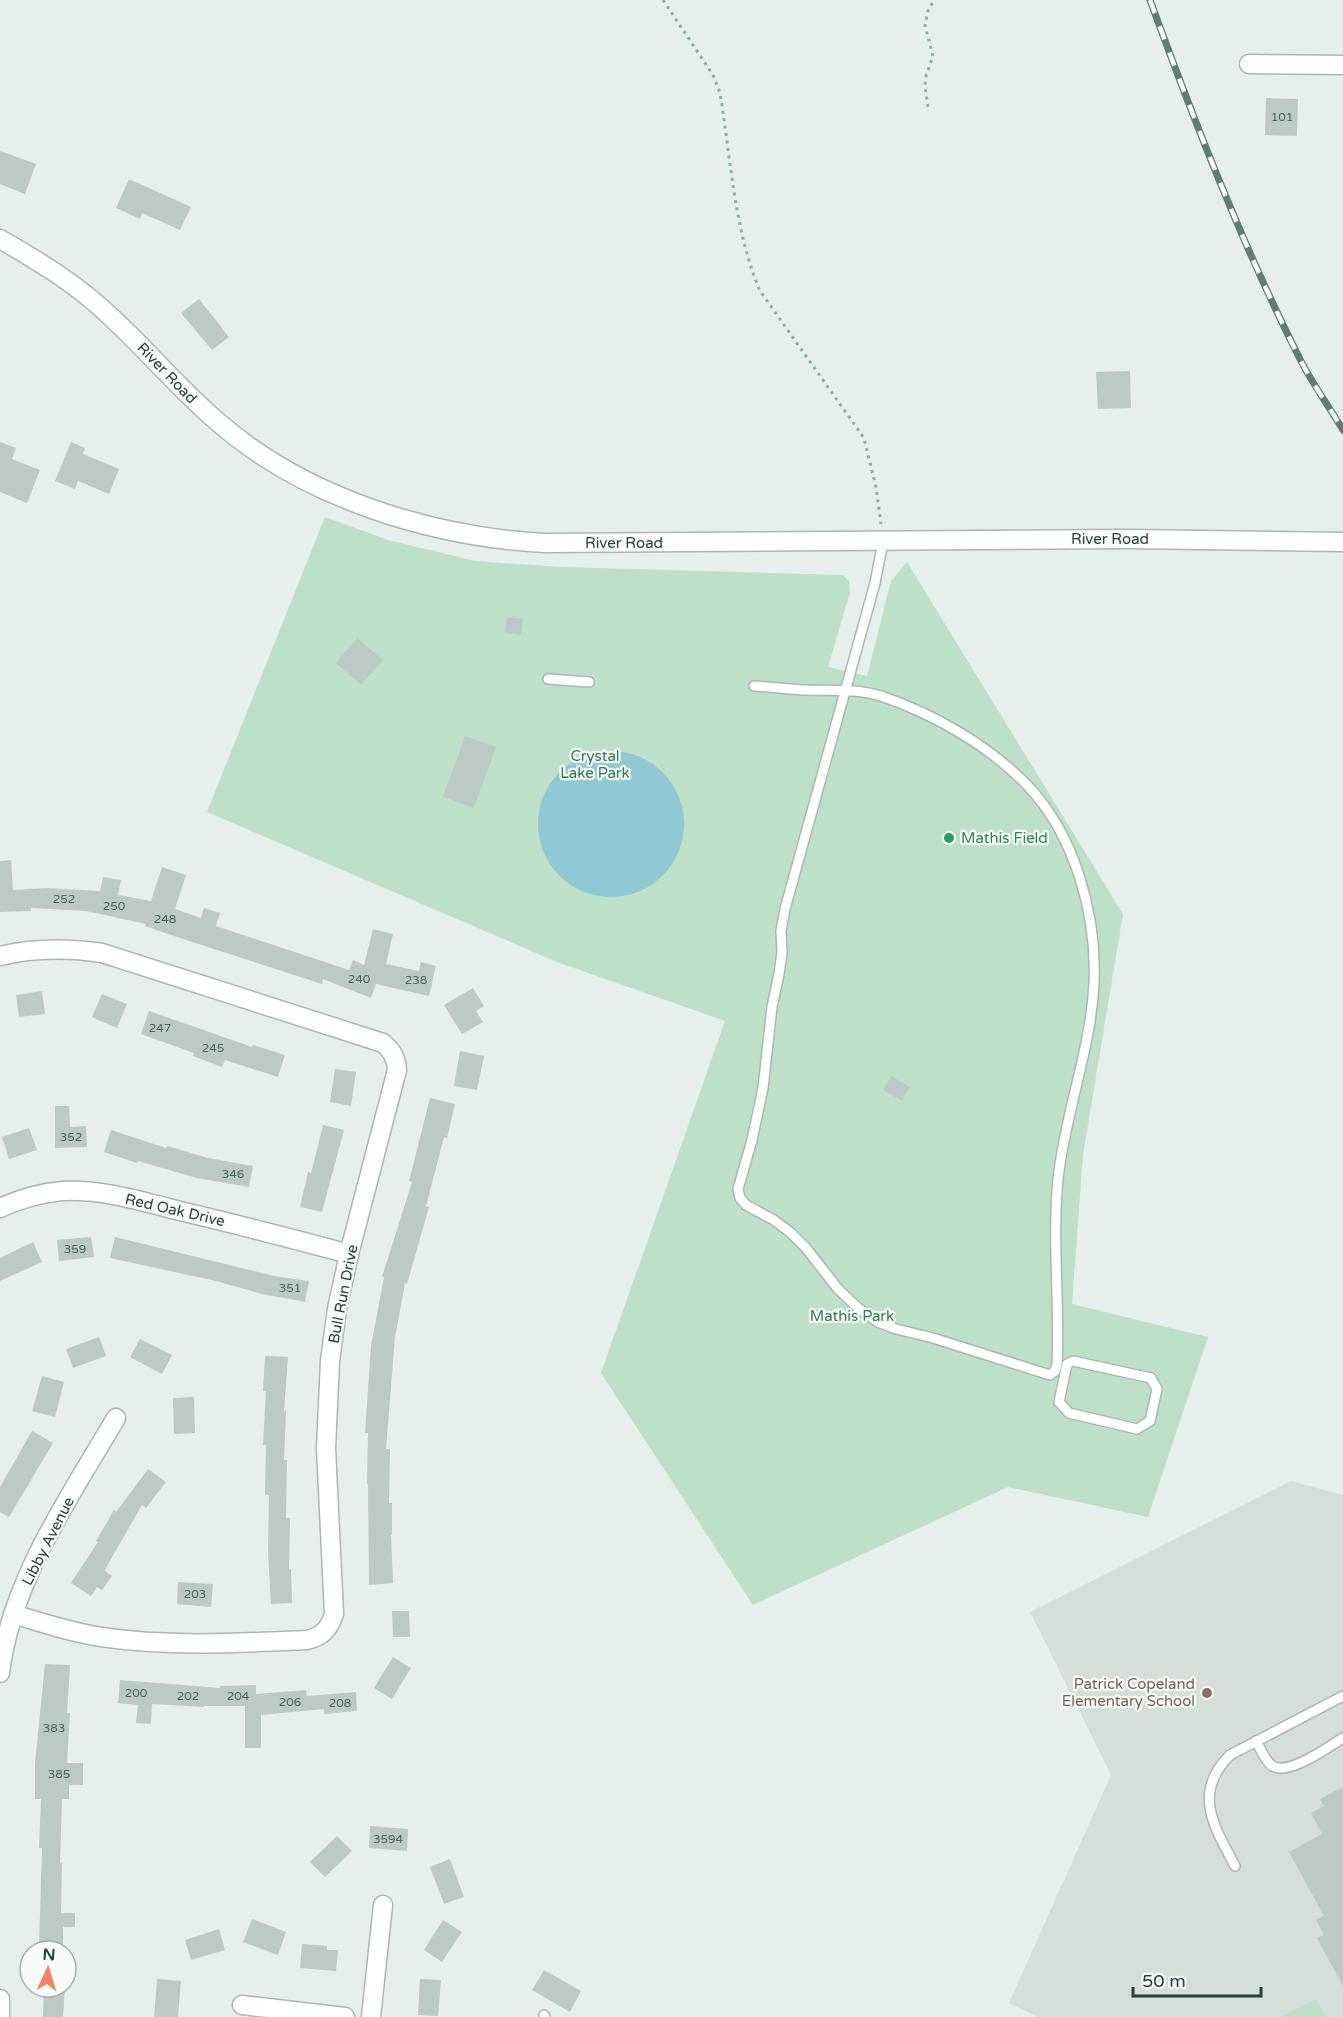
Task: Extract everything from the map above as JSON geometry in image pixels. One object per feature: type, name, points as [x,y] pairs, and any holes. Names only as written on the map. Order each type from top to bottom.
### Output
[{"type":"street","points":[[1249,64],[1343,64]]},
{"type":"street","name":"River Road","points":[[0,239],[56,272],[83,292],[134,338],[198,404],[236,437],[300,476],[328,490],[397,517],[462,534],[545,543],[1129,539],[1343,542]]},
{"type":"street","name":"Bull Run Drive","points":[[0,956],[46,949],[102,952],[383,1043],[396,1059],[397,1070],[349,1254],[337,1310],[330,1361],[326,1448],[334,1614],[327,1630],[307,1640],[147,1642],[73,1631],[13,1614]]},
{"type":"street","name":"Red Oak Drive","points":[[0,1208],[39,1194],[63,1191],[99,1192],[349,1254]]},
{"type":"street","name":"Libby Avenue","points":[[0,1673],[13,1614],[50,1533],[116,1418]]},
{"type":"street","points":[[371,2017],[383,1905]]},
{"type":"street","points":[[0,1999],[0,2017]]},
{"type":"street","points":[[242,2005],[345,2017]]},
{"type":"lane","points":[[754,686],[845,691],[879,695],[934,719],[963,735],[1008,767],[1028,787],[1060,831],[1079,874],[1088,903],[1094,945],[1094,985],[1085,1047],[1064,1137],[1059,1178],[1056,1214],[1058,1365],[1060,1372],[1059,1402],[1069,1413],[1137,1429],[1150,1421],[1157,1389],[1151,1378],[1073,1361],[1060,1372],[1045,1374],[878,1322],[858,1308],[838,1289],[806,1248],[791,1233],[774,1220],[746,1205],[740,1198],[738,1190],[763,1088],[772,1007],[779,974],[781,931],[785,909],[845,691],[875,584],[883,542]]},
{"type":"lane","points":[[548,679],[589,682]]},
{"type":"lane","points":[[1235,1866],[1215,1827],[1210,1808],[1209,1793],[1212,1779],[1220,1766],[1230,1755],[1343,1696]]},
{"type":"lane","points":[[1256,1741],[1271,1765],[1282,1769],[1292,1767],[1343,1738]]},
{"type":"path","points":[[663,0],[713,75],[720,93],[742,240],[760,291],[864,438],[876,487],[883,542]]},
{"type":"path","points":[[928,107],[925,86],[933,56],[925,25],[928,10],[934,0]]},
{"type":"shaded area","name":"Patrick Copeland Elementary School","points":[[1291,1481],[1343,1495],[1343,2017],[1038,2017],[1009,2003],[1111,1775],[1030,1612]]},
{"type":"green space","name":"Mathis Park","points":[[325,517],[388,540],[475,561],[563,567],[843,575],[849,581],[850,592],[828,667],[867,676],[891,581],[907,562],[1123,914],[1083,1155],[1072,1304],[1208,1337],[1148,1517],[1008,1487],[753,1605],[601,1373],[725,1021],[557,962],[207,812]]},
{"type":"green space","points":[[1316,1999],[1325,2017],[1281,2017]]},
{"type":"water","points":[[611,751],[639,757],[651,763],[662,773],[672,784],[678,796],[684,824],[678,852],[672,864],[662,875],[651,885],[639,891],[611,897],[583,891],[571,885],[560,875],[550,864],[544,852],[538,824],[544,796],[550,784],[560,773],[571,763],[583,757]]},
{"type":"building","points":[[1266,98],[1298,99],[1297,136],[1265,135]]},
{"type":"building","points":[[0,151],[36,164],[25,194],[0,184]]},
{"type":"building","points":[[129,179],[191,207],[180,230],[142,213],[140,219],[116,208]]},
{"type":"building","points":[[199,299],[229,337],[212,350],[181,313]]},
{"type":"building","points":[[1130,371],[1131,408],[1098,409],[1096,372]]},
{"type":"building","points":[[0,442],[16,448],[12,459],[40,470],[27,503],[0,492]]},
{"type":"building","points":[[71,442],[85,448],[83,454],[119,469],[109,494],[78,481],[75,489],[55,481]]},
{"type":"building","points":[[507,617],[523,619],[521,635],[505,633]]},
{"type":"building","points":[[357,638],[383,660],[361,685],[336,663]]},
{"type":"building","points":[[465,736],[496,747],[474,808],[443,797]]},
{"type":"building","points":[[11,860],[13,890],[46,888],[100,891],[103,877],[121,880],[118,895],[151,901],[162,867],[186,875],[175,909],[201,918],[204,908],[220,913],[216,926],[349,970],[353,960],[364,965],[373,929],[393,934],[386,964],[419,971],[421,962],[436,966],[429,996],[376,984],[371,998],[323,979],[322,984],[177,937],[145,926],[146,924],[86,911],[31,908],[31,911],[0,912],[0,861]]},
{"type":"building","points":[[473,988],[484,1006],[476,1011],[483,1022],[462,1034],[444,1005]]},
{"type":"building","points":[[42,991],[45,1014],[19,1017],[16,995]]},
{"type":"building","points":[[102,994],[127,1004],[117,1028],[92,1017]]},
{"type":"building","points":[[149,1011],[252,1047],[253,1045],[285,1055],[278,1077],[225,1060],[222,1067],[193,1056],[194,1053],[141,1034]]},
{"type":"building","points":[[460,1051],[484,1056],[477,1090],[454,1086]]},
{"type":"building","points":[[335,1069],[356,1072],[351,1106],[330,1102]]},
{"type":"building","points":[[891,1076],[910,1087],[902,1101],[883,1090]]},
{"type":"building","points":[[430,1098],[455,1104],[426,1206],[429,1207],[407,1284],[405,1283],[395,1337],[386,1449],[390,1449],[389,1503],[392,1503],[393,1583],[369,1585],[368,1433],[365,1433],[371,1346],[384,1277],[382,1277],[412,1182],[409,1181]]},
{"type":"building","points":[[55,1106],[69,1106],[70,1127],[86,1126],[87,1147],[55,1148]]},
{"type":"building","points":[[323,1125],[344,1130],[322,1212],[300,1207]]},
{"type":"building","points":[[29,1128],[37,1150],[9,1159],[2,1137]]},
{"type":"building","points":[[111,1130],[166,1148],[167,1146],[208,1158],[253,1166],[249,1187],[197,1178],[104,1152]]},
{"type":"building","points":[[91,1237],[94,1257],[59,1261],[57,1240]]},
{"type":"building","points":[[115,1237],[274,1276],[309,1281],[305,1302],[110,1258]]},
{"type":"building","points":[[33,1242],[42,1262],[0,1281],[0,1258]]},
{"type":"building","points":[[99,1337],[106,1356],[73,1368],[66,1349]]},
{"type":"building","points":[[140,1339],[172,1355],[162,1374],[130,1357]]},
{"type":"building","points":[[265,1356],[288,1357],[284,1411],[286,1411],[284,1460],[287,1460],[286,1518],[290,1518],[289,1569],[291,1569],[292,1603],[271,1604],[268,1552],[269,1495],[265,1495],[266,1445],[263,1445]]},
{"type":"building","points":[[42,1376],[64,1382],[55,1417],[32,1411]]},
{"type":"building","points":[[194,1397],[195,1433],[174,1434],[173,1398]]},
{"type":"building","points":[[32,1431],[53,1443],[9,1517],[0,1512],[0,1487]]},
{"type":"building","points":[[148,1469],[166,1482],[146,1508],[142,1505],[107,1566],[105,1571],[112,1576],[102,1590],[97,1587],[91,1596],[71,1583],[98,1542],[96,1541],[114,1510],[116,1512]]},
{"type":"building","points":[[178,1582],[213,1584],[211,1607],[177,1604]]},
{"type":"building","points":[[392,1611],[409,1611],[410,1637],[393,1637]]},
{"type":"building","points":[[393,1657],[411,1668],[392,1699],[374,1688]]},
{"type":"building","points":[[45,1664],[70,1665],[67,1763],[83,1763],[83,1785],[69,1785],[69,1799],[62,1799],[61,1913],[75,1913],[75,1927],[63,1927],[63,1939],[39,1939],[41,1799],[35,1799],[35,1763]]},
{"type":"building","points":[[120,1680],[220,1688],[220,1686],[256,1685],[256,1694],[306,1690],[307,1696],[356,1692],[357,1711],[324,1714],[324,1709],[261,1715],[261,1748],[245,1748],[245,1706],[204,1707],[152,1704],[151,1724],[136,1723],[138,1705],[118,1703]]},
{"type":"building","points":[[1343,1787],[1343,1986],[1317,1938],[1324,1935],[1316,1920],[1324,1916],[1289,1852],[1322,1834],[1311,1813],[1324,1806],[1320,1799]]},
{"type":"building","points":[[370,1826],[408,1829],[407,1851],[369,1848]]},
{"type":"building","points":[[337,1836],[352,1851],[325,1877],[310,1862]]},
{"type":"building","points":[[450,1859],[464,1897],[444,1904],[430,1867]]},
{"type":"building","points":[[252,1919],[286,1932],[278,1955],[243,1942]]},
{"type":"building","points":[[443,1920],[462,1932],[442,1962],[424,1950]]},
{"type":"building","points":[[219,1929],[225,1950],[191,1960],[185,1940]]},
{"type":"building","points":[[302,1944],[327,1946],[327,1950],[338,1950],[336,1971],[300,1968]]},
{"type":"building","points":[[544,1970],[581,1991],[570,2012],[532,1990]]},
{"type":"building","points":[[157,1979],[181,1981],[178,2017],[154,2017]]},
{"type":"building","points":[[420,1979],[441,1980],[438,2016],[418,2015]]},
{"type":"building","points":[[44,1999],[64,1999],[63,2017],[43,2017]]},
{"type":"railway","points":[[1150,0],[1202,138],[1260,275],[1302,363],[1343,430]]},
{"type":"place","name":"Mathis Field","points":[[949,838]]},
{"type":"place","name":"Patrick Copeland Elementary School","points":[[1207,1693]]},
{"type":"park label","name":"Crystal Lake Park","points":[[595,764]]}]
